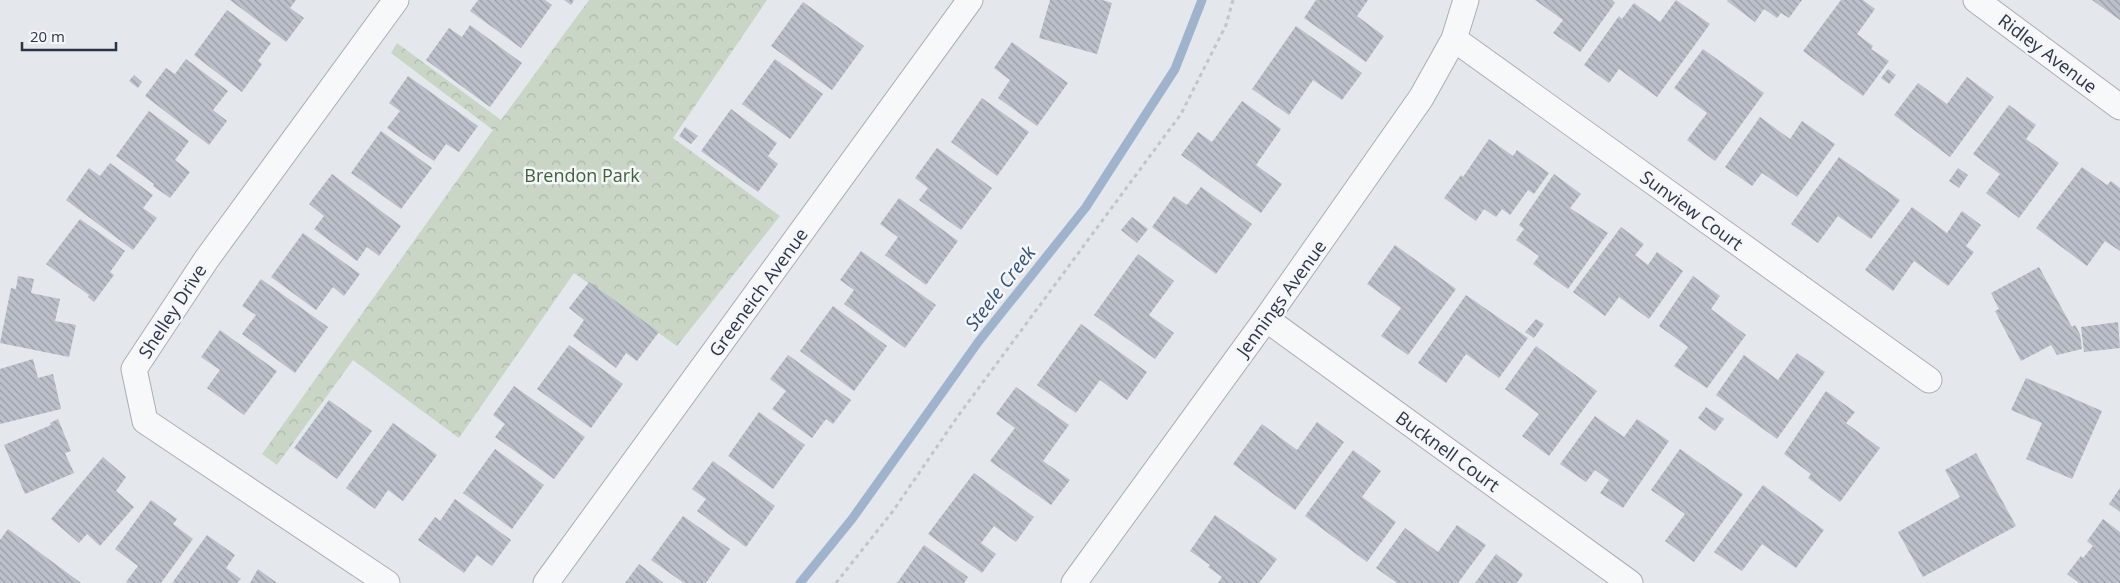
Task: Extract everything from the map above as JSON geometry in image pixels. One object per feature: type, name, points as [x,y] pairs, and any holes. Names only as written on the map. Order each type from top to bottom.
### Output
[{"type":"street","name":"Shelley Drive","points":[[387,583],[145,420],[134,369],[206,260],[396,0]]},
{"type":"street","name":"Greeneich Avenue","points":[[546,583],[970,0]]},
{"type":"street","name":"Jennings Avenue","points":[[1074,583],[1266,318],[1422,98],[1454,39],[1466,0]]},
{"type":"street","name":"Ridley Avenue","points":[[1976,0],[2120,107]]},
{"type":"street","name":"Sunview Court","points":[[1454,39],[1929,380]]},
{"type":"street","name":"Bucknell Court","points":[[1266,318],[1630,583]]},
{"type":"path","points":[[836,583],[893,511],[958,416],[1181,114],[1226,25],[1233,0]]},
{"type":"green space","name":"Brendon Park","points":[[589,0],[767,0],[673,138],[780,216],[677,346],[574,273],[459,438],[353,360],[277,465],[262,454],[493,130],[391,53],[397,43],[501,120]]},
{"type":"building","points":[[230,0],[296,0],[290,8],[304,18],[286,42]]},
{"type":"building","points":[[478,0],[545,0],[552,5],[521,48],[470,11]]},
{"type":"building","points":[[564,0],[574,0],[571,5]]},
{"type":"building","points":[[1050,0],[1102,0],[1112,3],[1097,54],[1039,38]]},
{"type":"building","points":[[1316,0],[1368,0],[1357,16],[1384,36],[1366,62],[1304,18]]},
{"type":"building","points":[[1535,0],[1612,0],[1615,3],[1580,52],[1553,33],[1563,20]]},
{"type":"building","points":[[1676,0],[1710,24],[1657,97],[1619,69],[1609,83],[1584,65],[1619,16],[1622,19],[1634,3],[1660,22]]},
{"type":"building","points":[[1728,0],[1802,0],[1789,18],[1781,13],[1777,18],[1764,9],[1755,22]]},
{"type":"building","points":[[1841,0],[1863,0],[1875,9],[1857,34],[1873,46],[1871,49],[1889,61],[1863,96],[1803,51]]},
{"type":"building","points":[[2092,0],[2120,0],[2120,20]]},
{"type":"building","points":[[803,2],[864,46],[832,90],[771,46]]},
{"type":"building","points":[[227,10],[271,43],[258,61],[262,64],[242,92],[194,55]]},
{"type":"building","points":[[470,25],[522,63],[490,107],[426,60],[449,28],[462,37]]},
{"type":"building","points":[[1296,26],[1362,73],[1342,100],[1313,80],[1289,115],[1252,89]]},
{"type":"building","points":[[1012,42],[1068,83],[1037,126],[998,98],[1010,80],[994,68]]},
{"type":"building","points":[[1703,49],[1764,93],[1715,161],[1687,140],[1707,113],[1674,88]]},
{"type":"building","points":[[186,59],[228,91],[213,110],[227,121],[209,145],[145,96],[166,68],[175,74]]},
{"type":"building","points":[[775,59],[823,94],[790,139],[742,104]]},
{"type":"building","points":[[1888,69],[1896,75],[1889,84],[1881,78]]},
{"type":"building","points":[[134,75],[142,82],[138,88],[129,81]]},
{"type":"building","points":[[408,76],[478,126],[459,152],[446,144],[434,161],[387,128],[400,111],[389,103]]},
{"type":"building","points":[[1967,77],[1994,97],[1950,157],[1894,115],[1918,83],[1947,104]]},
{"type":"building","points":[[982,98],[1029,132],[997,176],[951,142]]},
{"type":"building","points":[[1242,101],[1281,129],[1256,165],[1282,184],[1261,213],[1181,155],[1198,132],[1212,142]]},
{"type":"building","points":[[2009,105],[2036,125],[2026,139],[2059,163],[2019,218],[1986,193],[2000,174],[1973,154]]},
{"type":"building","points":[[731,109],[777,143],[768,156],[778,164],[758,192],[701,151]]},
{"type":"building","points":[[149,111],[189,141],[175,160],[190,172],[170,198],[116,156]]},
{"type":"building","points":[[1760,117],[1790,139],[1802,121],[1835,144],[1797,197],[1762,173],[1752,186],[1725,167]]},
{"type":"building","points":[[685,127],[698,136],[691,144],[679,136]]},
{"type":"building","points":[[381,131],[432,168],[401,209],[351,173]]},
{"type":"building","points":[[1489,139],[1513,156],[1517,150],[1549,173],[1534,194],[1528,190],[1510,215],[1502,209],[1496,217],[1484,209],[1476,221],[1444,198],[1461,175],[1463,177]]},
{"type":"building","points":[[937,148],[992,188],[961,230],[919,200],[928,188],[915,178]]},
{"type":"building","points":[[1839,157],[1900,200],[1871,239],[1838,216],[1818,243],[1791,224]]},
{"type":"building","points":[[110,163],[153,195],[143,208],[157,218],[133,250],[66,200],[89,168],[100,176]]},
{"type":"building","points":[[2082,167],[2107,185],[2111,181],[2120,188],[2120,251],[2105,241],[2087,266],[2036,228]]},
{"type":"building","points":[[1958,168],[1968,175],[1959,188],[1949,181]]},
{"type":"building","points":[[332,174],[401,226],[379,256],[367,247],[357,261],[314,229],[324,216],[309,204]]},
{"type":"building","points":[[1554,174],[1581,194],[1570,208],[1608,233],[1568,289],[1533,264],[1539,256],[1516,240],[1524,229],[1519,225]]},
{"type":"building","points":[[1201,187],[1252,224],[1216,274],[1152,227],[1174,196],[1187,205]]},
{"type":"building","points":[[899,198],[958,241],[926,285],[885,255],[898,237],[880,224]]},
{"type":"building","points":[[1912,207],[1947,233],[1962,211],[1981,225],[1966,246],[1974,252],[1948,286],[1914,261],[1893,291],[1865,270]]},
{"type":"building","points":[[1132,217],[1148,229],[1137,243],[1121,230]]},
{"type":"building","points":[[80,219],[125,251],[110,272],[114,275],[94,302],[88,297],[89,295],[46,264]]},
{"type":"building","points":[[1621,227],[1644,244],[1635,255],[1648,265],[1657,252],[1683,271],[1649,319],[1619,297],[1605,316],[1573,292]]},
{"type":"building","points":[[303,233],[360,274],[344,296],[333,287],[316,310],[271,277]]},
{"type":"building","points":[[1395,245],[1456,289],[1408,355],[1381,336],[1401,308],[1367,284]]},
{"type":"building","points":[[861,251],[936,305],[905,348],[844,304],[854,290],[840,280]]},
{"type":"building","points":[[1138,254],[1174,281],[1149,315],[1174,333],[1155,359],[1094,315]]},
{"type":"building","points":[[2039,267],[2072,327],[2075,325],[2080,334],[2082,349],[2057,355],[2051,345],[2021,361],[1995,311],[1999,309],[1991,293]]},
{"type":"building","points":[[18,276],[34,279],[31,293],[60,299],[55,321],[76,325],[69,357],[0,343],[11,288],[16,289]]},
{"type":"building","points":[[1693,276],[1720,296],[1711,309],[1746,335],[1707,388],[1674,366],[1688,347],[1659,326]]},
{"type":"building","points":[[261,279],[328,327],[295,373],[242,334],[256,315],[242,306]]},
{"type":"building","points":[[589,282],[659,332],[637,361],[626,353],[616,368],[573,336],[584,320],[569,308]]},
{"type":"building","points":[[1466,295],[1528,338],[1499,378],[1466,354],[1446,383],[1418,363]]},
{"type":"building","points":[[833,306],[887,346],[854,391],[800,351]]},
{"type":"building","points":[[1536,319],[1544,324],[1534,338],[1525,332]]},
{"type":"building","points":[[2118,322],[2120,348],[2084,352],[2081,327]]},
{"type":"building","points":[[1081,324],[1147,372],[1127,400],[1100,380],[1076,413],[1037,385]]},
{"type":"building","points":[[220,330],[277,371],[244,415],[207,388],[220,370],[201,357]]},
{"type":"building","points":[[569,345],[623,384],[591,428],[537,389]]},
{"type":"building","points":[[1536,346],[1597,391],[1549,456],[1522,436],[1539,414],[1505,389]]},
{"type":"building","points":[[1797,353],[1825,372],[1777,439],[1716,395],[1744,355],[1778,380]]},
{"type":"building","points":[[788,355],[851,400],[833,424],[826,419],[812,438],[772,409],[786,391],[770,379]]},
{"type":"building","points":[[33,359],[38,378],[53,374],[61,409],[0,424],[0,369]]},
{"type":"building","points":[[2026,378],[2102,411],[2072,479],[2026,459],[2042,423],[2011,410]]},
{"type":"building","points":[[514,386],[585,437],[554,479],[495,437],[505,424],[493,415]]},
{"type":"building","points":[[1016,387],[1069,425],[1043,461],[1070,480],[1051,505],[990,461],[1015,428],[996,414]]},
{"type":"building","points":[[1826,391],[1855,412],[1846,423],[1880,448],[1840,502],[1808,478],[1811,474],[1784,454]]},
{"type":"building","points":[[329,400],[372,431],[337,479],[294,448]]},
{"type":"building","points":[[1706,407],[1724,419],[1715,431],[1698,418]]},
{"type":"building","points":[[759,412],[805,445],[773,489],[728,456]]},
{"type":"building","points":[[1595,416],[1624,437],[1637,419],[1669,441],[1623,508],[1600,493],[1609,480],[1595,470],[1586,482],[1560,464]]},
{"type":"building","points":[[58,419],[71,451],[65,453],[74,473],[25,494],[4,445],[51,425],[50,423]]},
{"type":"building","points":[[1317,422],[1344,442],[1295,510],[1233,464],[1262,424],[1297,450]]},
{"type":"building","points":[[393,423],[437,455],[403,501],[388,490],[375,509],[346,488]]},
{"type":"building","points":[[495,449],[544,485],[512,529],[463,493]]},
{"type":"building","points":[[1680,449],[1743,494],[1694,562],[1665,541],[1685,514],[1651,490]]},
{"type":"building","points":[[1353,450],[1381,471],[1362,497],[1396,522],[1367,562],[1305,516]]},
{"type":"building","points":[[1976,453],[2016,526],[1923,577],[1898,532],[1960,497],[1945,470]]},
{"type":"building","points":[[103,457],[126,477],[116,491],[134,507],[100,546],[87,534],[79,543],[51,519]]},
{"type":"building","points":[[713,461],[775,506],[746,547],[697,511],[706,499],[692,489]]},
{"type":"building","points":[[974,473],[1034,517],[1016,542],[994,526],[981,543],[996,554],[982,573],[928,534]]},
{"type":"building","points":[[1763,485],[1824,530],[1796,568],[1762,544],[1742,571],[1714,552]]},
{"type":"building","points":[[2120,488],[2120,512],[2109,504]]},
{"type":"building","points":[[455,499],[511,540],[492,566],[477,555],[464,573],[418,540],[435,517],[440,521]]},
{"type":"building","points":[[151,500],[177,519],[173,524],[193,539],[161,583],[128,583],[126,582],[138,566],[115,549]]},
{"type":"building","points":[[1215,515],[1277,559],[1259,583],[1218,583],[1222,577],[1208,567],[1210,565],[1190,551]]},
{"type":"building","points":[[683,516],[730,549],[706,583],[684,583],[651,560]]},
{"type":"building","points":[[2103,519],[2120,532],[2120,583],[2079,583],[2067,574],[2081,556],[2083,558],[2093,546],[2087,541]]},
{"type":"building","points":[[1457,525],[1486,545],[1458,583],[1397,583],[1376,568],[1405,528],[1438,552]]},
{"type":"building","points":[[8,529],[81,583],[0,583],[0,540]]},
{"type":"building","points":[[207,535],[235,555],[226,568],[241,579],[237,583],[172,583]]},
{"type":"building","points":[[924,545],[968,577],[964,583],[897,583]]},
{"type":"building","points":[[1496,554],[1523,574],[1517,583],[1475,583]]},
{"type":"building","points":[[639,564],[664,583],[625,583]]},
{"type":"building","points":[[258,569],[277,583],[250,583]]},
{"type":"waterway","name":"Steele Creek","points":[[800,583],[852,519],[979,341],[1086,207],[1175,69],[1202,0]]}]
